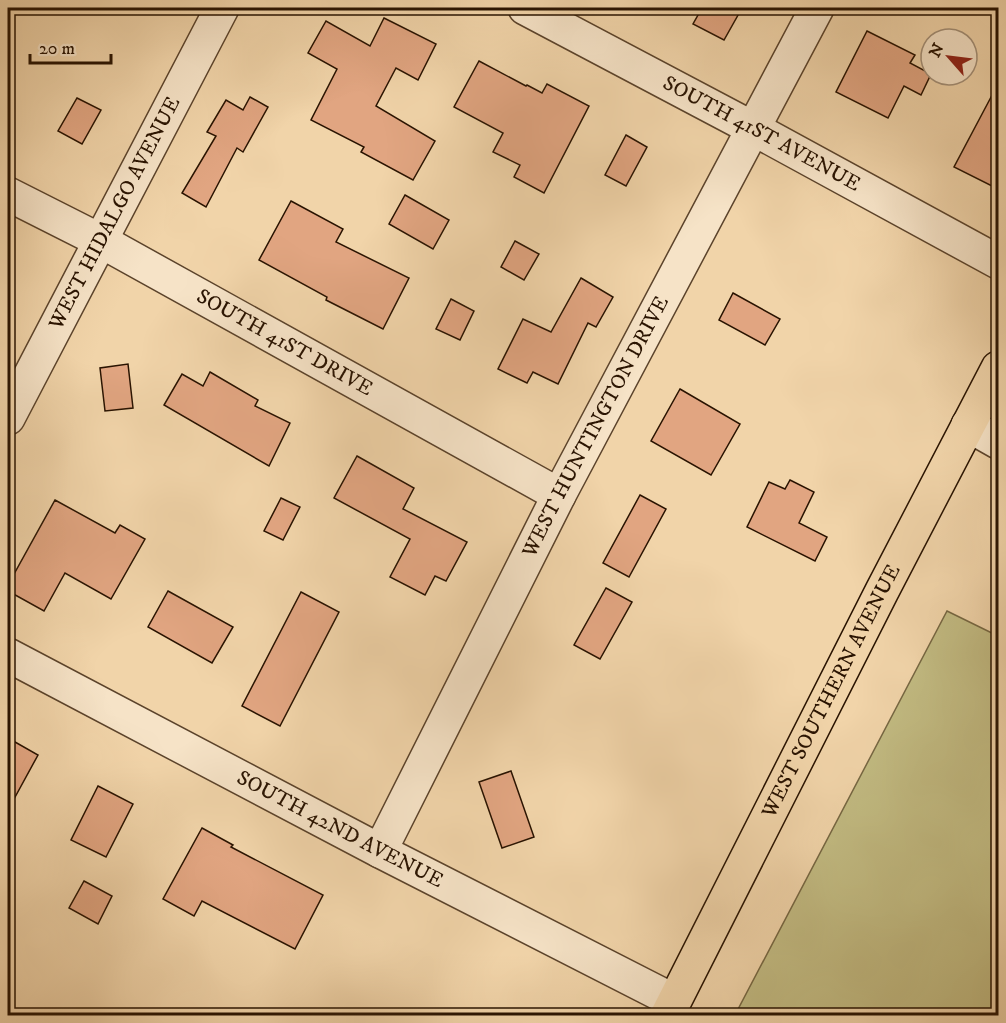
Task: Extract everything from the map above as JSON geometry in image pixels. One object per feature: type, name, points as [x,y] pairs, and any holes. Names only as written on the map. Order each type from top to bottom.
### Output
[{"type":"main road","name":"WEST SOUTHERN AVENUE","points":[[670,1008],[877,601],[999,368]]},
{"type":"street","name":"WEST HIDALGO AVENUE","points":[[8,418],[222,8]]},
{"type":"street","name":"SOUTH 41ST AVENUE","points":[[525,8],[999,262]]},
{"type":"street","name":"WEST HUNTINGTON DRIVE","points":[[380,851],[559,495],[817,8]]},
{"type":"street","name":"SOUTH 41ST DRIVE","points":[[8,194],[101,242],[559,495]]},
{"type":"street","points":[[968,425],[999,442]]},
{"type":"street","name":"SOUTH 42ND AVENUE","points":[[8,655],[380,851],[670,1008]]},
{"type":"shaded area","points":[[947,611],[998,636],[998,1015],[735,1015]]},
{"type":"building","points":[[702,8],[742,8],[724,40],[693,24]]},
{"type":"building","points":[[384,18],[436,44],[418,80],[396,68],[376,106],[435,141],[413,180],[361,152],[364,147],[311,120],[337,69],[308,53],[326,21],[370,46]]},
{"type":"building","points":[[867,31],[915,55],[910,63],[919,68],[919,87],[925,87],[921,95],[904,86],[888,118],[836,92]]},
{"type":"building","points":[[479,61],[542,93],[547,84],[589,106],[544,193],[514,177],[520,165],[493,152],[503,133],[454,107]]},
{"type":"building","points":[[999,82],[999,173],[992,186],[954,167]]},
{"type":"building","points":[[250,97],[268,107],[243,152],[237,148],[206,207],[182,193],[216,136],[207,132],[226,100],[243,110]]},
{"type":"building","points":[[77,98],[101,110],[82,144],[58,131]]},
{"type":"building","points":[[626,135],[647,147],[626,186],[605,175]]},
{"type":"building","points":[[405,195],[449,220],[433,249],[389,224]]},
{"type":"building","points":[[291,201],[343,229],[336,242],[409,278],[383,329],[326,300],[327,297],[259,260]]},
{"type":"building","points":[[515,241],[539,254],[524,280],[501,267]]},
{"type":"building","points":[[581,278],[613,297],[596,327],[588,323],[558,384],[533,372],[527,383],[498,369],[523,319],[551,332]]},
{"type":"building","points":[[733,293],[780,319],[765,345],[719,320]]},
{"type":"building","points":[[451,299],[474,311],[460,340],[436,329]]},
{"type":"building","points":[[128,364],[133,408],[105,411],[100,368]]},
{"type":"building","points":[[210,372],[258,400],[255,406],[290,423],[269,466],[164,405],[182,374],[203,386]]},
{"type":"building","points":[[680,389],[740,424],[711,475],[651,441]]},
{"type":"building","points":[[357,456],[414,488],[403,509],[467,542],[446,581],[435,576],[425,595],[390,577],[410,539],[334,498]]},
{"type":"building","points":[[790,480],[814,492],[799,523],[827,537],[815,561],[747,527],[769,482],[785,489]]},
{"type":"building","points":[[640,495],[666,509],[629,577],[603,563]]},
{"type":"building","points":[[281,498],[300,507],[283,540],[264,531]]},
{"type":"building","points":[[55,500],[115,533],[120,525],[145,539],[111,599],[65,573],[44,611],[8,591],[8,585]]},
{"type":"building","points":[[606,588],[632,602],[600,659],[574,645]]},
{"type":"building","points":[[168,591],[233,627],[212,663],[148,627]]},
{"type":"building","points":[[301,592],[339,612],[280,726],[242,706]]},
{"type":"building","points":[[8,738],[38,755],[8,810]]},
{"type":"building","points":[[511,771],[534,837],[502,848],[479,782]]},
{"type":"building","points":[[98,786],[133,804],[106,857],[71,840]]},
{"type":"building","points":[[202,828],[233,845],[231,847],[323,895],[295,949],[202,901],[194,916],[163,899]]},
{"type":"building","points":[[84,881],[112,896],[98,924],[69,908]]}]
